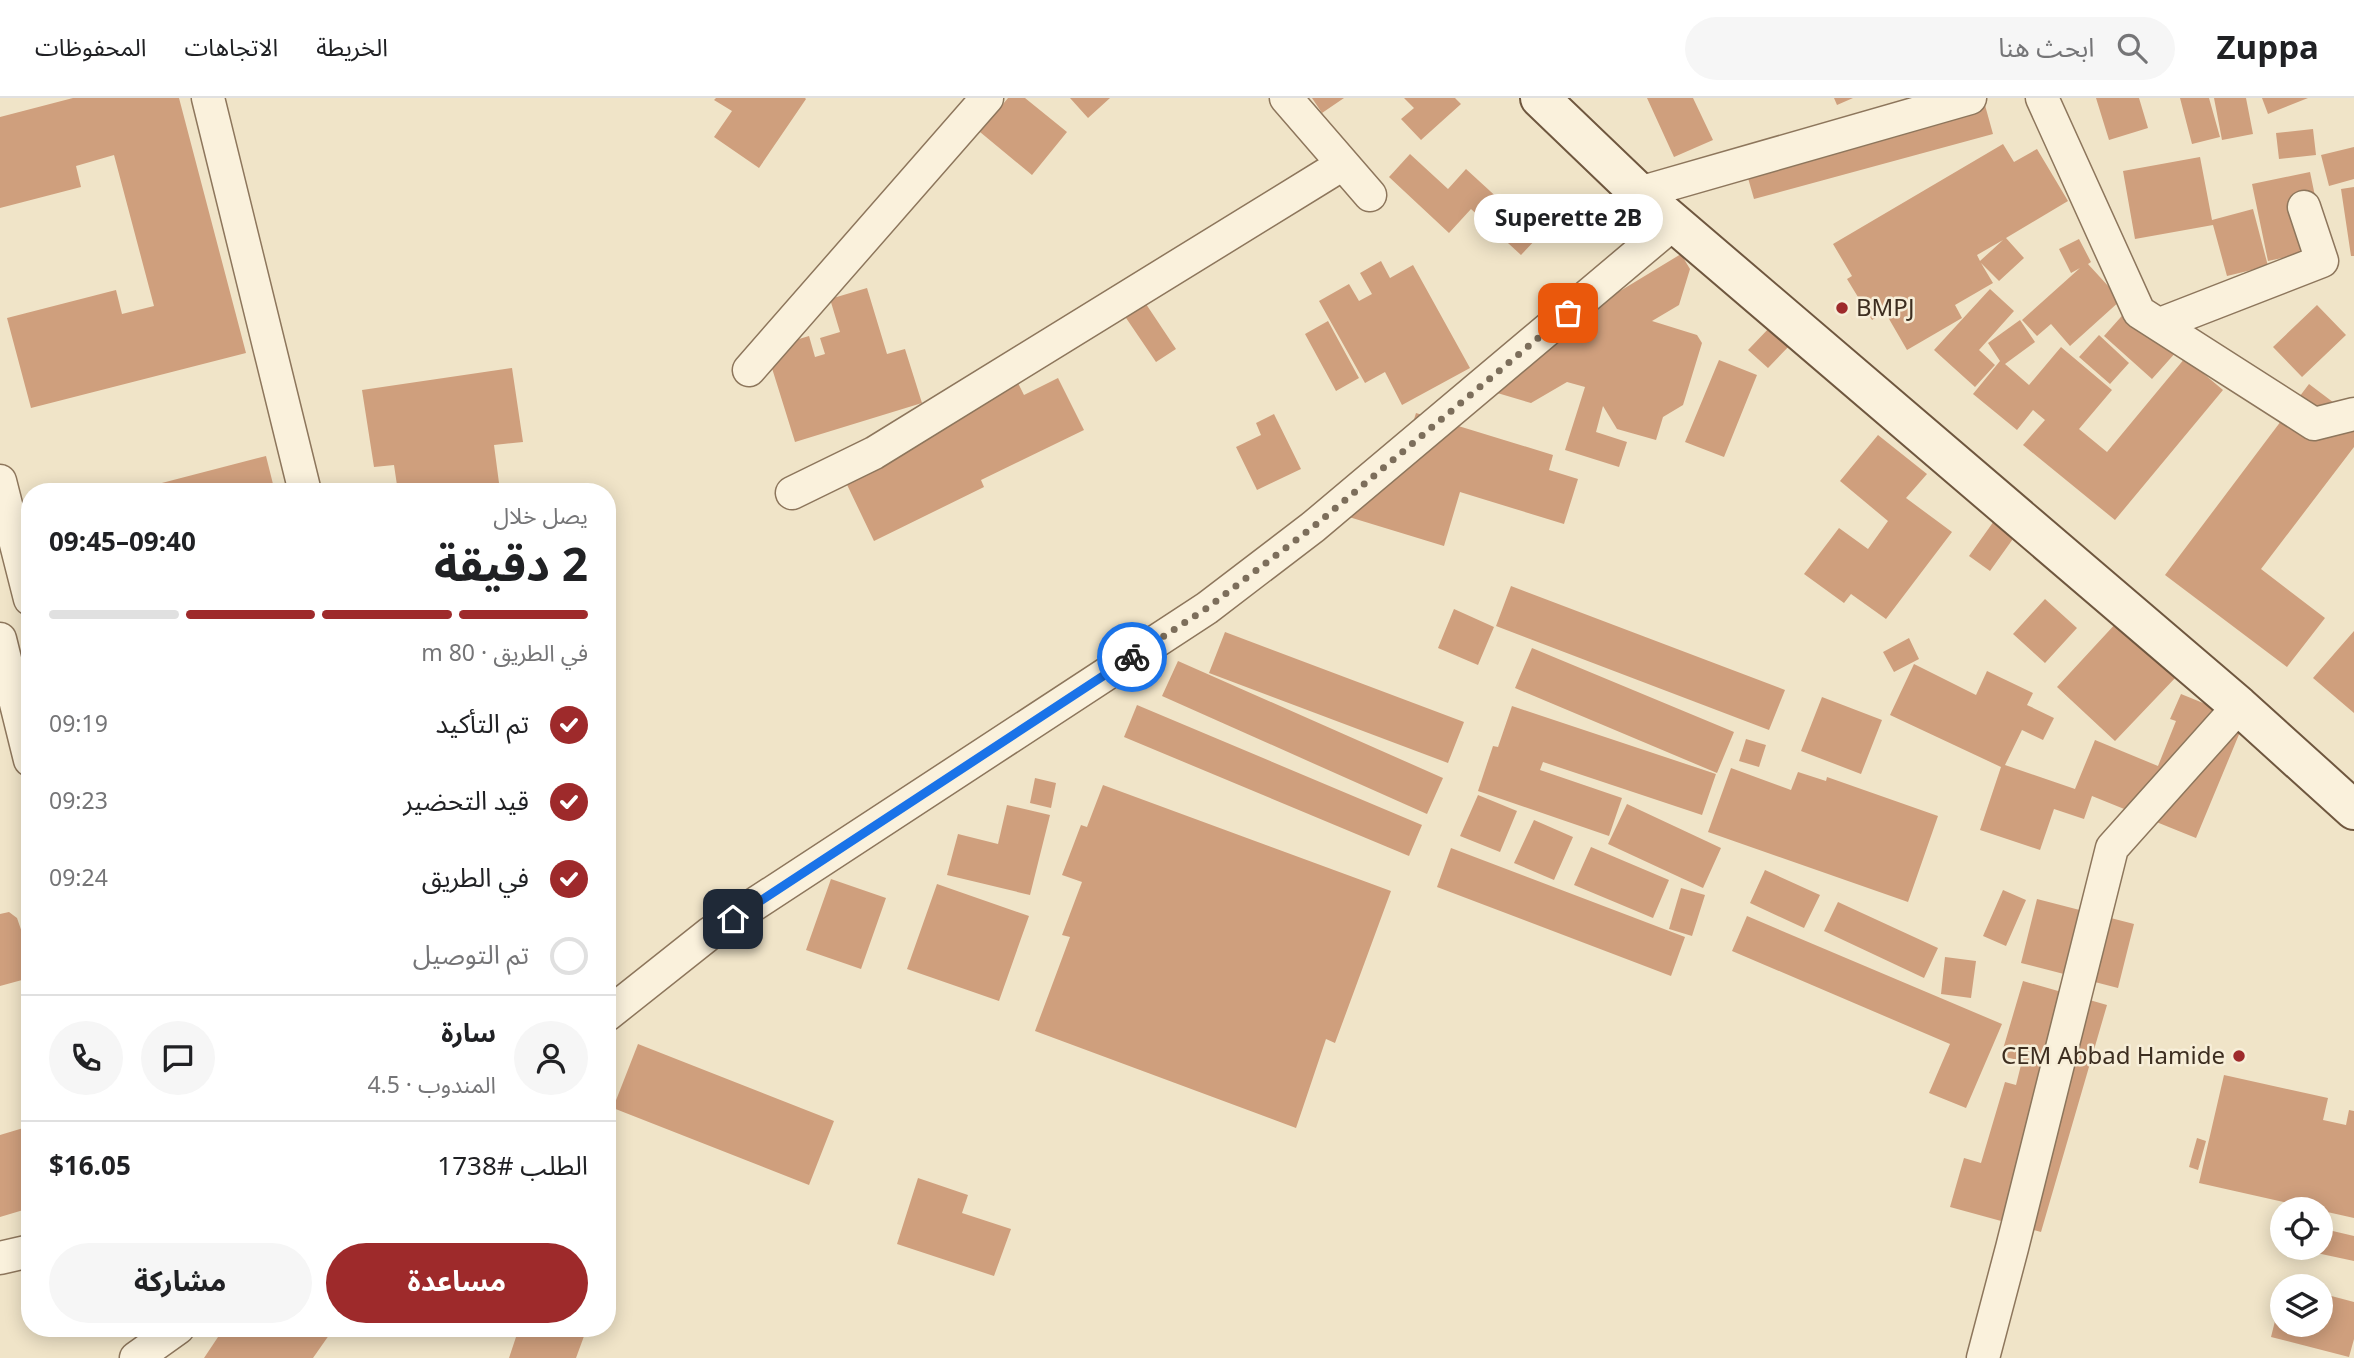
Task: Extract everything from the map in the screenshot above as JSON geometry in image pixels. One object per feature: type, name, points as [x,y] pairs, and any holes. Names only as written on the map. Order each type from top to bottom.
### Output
[{"type":"main road","points":[[1541,98],[1639,193],[2239,706],[2354,810]]},
{"type":"street","points":[[208,98],[303,483]]},
{"type":"street","points":[[749,370],[987,98]]},
{"type":"street","points":[[1286,98],[1370,195]]},
{"type":"street","points":[[1639,193],[1970,98]]},
{"type":"street","points":[[2042,98],[2139,312],[2314,424],[2354,414]]},
{"type":"street","points":[[792,493],[874,453],[1343,164]]},
{"type":"street","points":[[2160,324],[2322,261],[2304,207]]},
{"type":"street","points":[[616,1008],[709,934],[1207,608],[1313,527],[1674,223]]},
{"type":"street","points":[[0,481],[21,564]]},
{"type":"street","points":[[0,639],[21,724]]},
{"type":"street","points":[[1983,1358],[2112,848],[2239,706]]},
{"type":"street","points":[[0,1258],[21,1253]]},
{"type":"street","points":[[136,1358],[165,1337]]},
{"type":"building","points":[[73,98],[179,98],[246,353],[31,408],[7,318],[116,290],[122,314],[154,306],[114,155],[76,166],[81,187],[0,208],[0,117]]},
{"type":"building","points":[[1008,98],[1025,98],[1067,132],[1032,175],[980,132]]},
{"type":"building","points":[[1070,98],[1110,98],[1088,118]]},
{"type":"building","points":[[1312,98],[1344,98],[1322,113]]},
{"type":"building","points":[[1404,98],[1455,98],[1461,104],[1421,140],[1401,119],[1414,108]]},
{"type":"building","points":[[1647,98],[1693,98],[1713,140],[1674,157]]},
{"type":"building","points":[[1834,98],[1853,98],[1837,105]]},
{"type":"building","points":[[1983,98],[1993,134],[1754,199],[1744,164]]},
{"type":"building","points":[[2096,98],[2139,98],[2148,128],[2109,140]]},
{"type":"building","points":[[2180,98],[2209,98],[2220,137],[2192,144]]},
{"type":"building","points":[[2214,98],[2246,98],[2253,134],[2222,140]]},
{"type":"building","points":[[2262,98],[2308,98],[2268,114]]},
{"type":"building","points":[[806,99],[759,168],[714,137],[732,111],[714,100]]},
{"type":"building","points":[[2313,129],[2316,155],[2279,159],[2276,133]]},
{"type":"building","points":[[2003,144],[2014,162],[2037,149],[2068,201],[2006,238],[2024,258],[1999,281],[1981,263],[1993,283],[1955,305],[1962,318],[1907,350],[1885,312],[1872,320],[1847,279],[1852,276],[1833,244]],"holes":[[[2003,240],[1980,261],[1977,255]]]},
{"type":"building","points":[[2354,147],[2354,179],[2329,186],[2321,155]]},
{"type":"building","points":[[1410,154],[1448,189],[1466,169],[1539,236],[1521,255],[1471,209],[1449,233],[1389,177]]},
{"type":"building","points":[[2200,157],[2212,220],[2253,209],[2268,266],[2227,276],[2213,225],[2135,239],[2123,171]]},
{"type":"building","points":[[2310,172],[2326,249],[2268,261],[2252,184]]},
{"type":"building","points":[[2354,187],[2354,256],[2351,256],[2341,189]]},
{"type":"building","points":[[2079,239],[2091,262],[2088,264],[2121,300],[2070,346],[2051,324],[2037,336],[2022,320],[2080,268],[2071,273],[2059,249]]},
{"type":"building","points":[[1681,254],[1690,269],[1679,305],[1652,321],[1697,335],[1702,343],[1683,405],[1663,417],[1656,440],[1617,429],[1603,406],[1596,432],[1627,442],[1619,467],[1565,450],[1585,387],[1567,382],[1531,403],[1494,392],[1483,374]]},
{"type":"building","points":[[1381,261],[1390,278],[1413,265],[1470,368],[1402,405],[1385,372],[1365,383],[1319,301],[1349,284],[1359,301],[1372,294],[1360,273]]},
{"type":"building","points":[[867,288],[887,354],[905,349],[922,403],[795,442],[766,349],[809,336],[815,357],[825,354],[820,338],[840,332],[830,299]]},
{"type":"building","points":[[1990,289],[2014,311],[1979,350],[1995,365],[1975,387],[1934,350]]},
{"type":"building","points":[[1144,301],[1176,349],[1156,362],[1124,315]]},
{"type":"building","points":[[2317,305],[2346,335],[2302,377],[2273,347]]},
{"type":"building","points":[[2128,309],[2177,351],[2152,379],[2104,336]]},
{"type":"building","points":[[2020,320],[2035,342],[2005,364],[2029,385],[2061,347],[2112,390],[2079,429],[2107,452],[2185,358],[2223,390],[2115,520],[2023,445],[2045,420],[2033,410],[2017,430],[1973,394],[2000,361],[1988,343]]},
{"type":"building","points":[[1328,321],[1359,378],[1336,391],[1305,334]]},
{"type":"building","points":[[1771,326],[1791,344],[1768,368],[1748,350]]},
{"type":"building","points":[[2099,335],[2129,363],[2110,384],[2079,357]]},
{"type":"building","points":[[1719,360],[1757,375],[1724,457],[1685,442]]},
{"type":"building","points":[[512,368],[523,442],[494,445],[499,483],[397,483],[394,465],[374,467],[362,390]]},
{"type":"building","points":[[1058,378],[1084,430],[981,480],[984,487],[874,541],[839,468],[1017,381],[1024,395]]},
{"type":"building","points":[[2309,384],[2354,418],[2354,447],[2261,569],[2325,618],[2287,667],[2165,575]]},
{"type":"building","points":[[1416,413],[1553,455],[1549,470],[1578,479],[1564,524],[1460,492],[1444,546],[1349,517],[1363,471],[1395,480]]},
{"type":"building","points":[[1274,414],[1301,469],[1257,490],[1236,447],[1261,435],[1256,423]]},
{"type":"building","points":[[1878,435],[1927,474],[1906,498],[1952,532],[1886,619],[1851,594],[1844,603],[1804,574],[1839,528],[1868,549],[1888,521],[1840,481]]},
{"type":"building","points":[[266,456],[273,483],[162,483]]},
{"type":"building","points":[[1994,521],[2015,536],[1990,571],[1969,556]]},
{"type":"building","points":[[1511,586],[1785,690],[1769,730],[1496,626]]},
{"type":"building","points":[[2045,599],[2077,628],[2045,663],[2013,634]]},
{"type":"building","points":[[1454,609],[1494,627],[1478,665],[1438,648]]},
{"type":"building","points":[[2118,621],[2177,676],[2115,741],[2057,687]]},
{"type":"building","points":[[2354,631],[2354,713],[2313,678]]},
{"type":"building","points":[[1225,632],[1464,722],[1448,763],[1209,673]]},
{"type":"building","points":[[1909,638],[1919,659],[1894,672],[1883,652]]},
{"type":"building","points":[[1532,648],[1734,732],[1717,773],[1515,688]]},
{"type":"building","points":[[1178,661],[1443,778],[1427,814],[1162,696]]},
{"type":"building","points":[[1914,664],[1976,695],[1987,671],[2033,693],[2027,705],[2054,718],[2043,740],[2022,730],[2005,765],[2075,789],[2095,740],[2158,766],[2176,721],[2170,719],[2181,694],[2245,720],[2196,838],[2092,796],[2084,819],[2054,809],[2040,850],[1980,830],[2001,767],[1890,715]]},
{"type":"building","points":[[1822,697],[1882,720],[1861,774],[1801,751]]},
{"type":"building","points":[[1137,705],[1422,825],[1409,856],[1124,737]]},
{"type":"building","points":[[1512,706],[1716,774],[1702,815],[1543,762],[1540,770],[1622,798],[1609,836],[1478,791],[1493,746],[1498,747]]},
{"type":"building","points":[[1746,739],[1766,745],[1759,767],[1739,761]]},
{"type":"building","points":[[1731,768],[1791,790],[1798,772],[1826,781],[1827,777],[1938,816],[1908,902],[1708,832]]},
{"type":"building","points":[[1035,778],[1056,783],[1051,808],[1030,803]]},
{"type":"building","points":[[1103,785],[1391,891],[1335,1043],[1326,1039],[1296,1128],[1035,1031],[1070,937],[1062,935],[1082,882],[1062,875],[1081,825],[1087,827]]},
{"type":"building","points":[[1478,795],[1517,811],[1500,852],[1460,836]]},
{"type":"building","points":[[1627,804],[1721,848],[1703,888],[1608,844]]},
{"type":"building","points":[[1007,805],[1050,815],[1030,895],[947,875],[958,834],[998,844]]},
{"type":"building","points":[[1534,820],[1573,837],[1554,880],[1514,863]]},
{"type":"building","points":[[1591,847],[1669,880],[1653,918],[1574,885]]},
{"type":"building","points":[[1451,848],[1685,937],[1671,976],[1437,887]]},
{"type":"building","points":[[1765,870],[1820,895],[1804,928],[1750,903]]},
{"type":"building","points":[[831,879],[886,898],[861,969],[806,950]]},
{"type":"building","points":[[937,884],[1029,916],[999,1001],[907,969]]},
{"type":"building","points":[[1681,888],[1705,895],[1692,936],[1669,929]]},
{"type":"building","points":[[2003,890],[2026,900],[2006,946],[1983,936]]},
{"type":"building","points":[[2037,899],[2134,924],[2118,988],[2021,963]]},
{"type":"building","points":[[1838,902],[1938,948],[1924,978],[1824,931]]},
{"type":"building","points":[[9,912],[17,918],[21,930],[21,980],[0,986],[0,914]]},
{"type":"building","points":[[1747,916],[2002,1024],[1966,1108],[1929,1093],[1950,1044],[1732,951]]},
{"type":"building","points":[[1945,957],[1976,961],[1971,998],[1941,994]]},
{"type":"building","points":[[2023,981],[2107,1005],[2041,1232],[1950,1207],[1964,1158],[1981,1163],[2005,1082],[2016,1085],[2022,1061],[2001,1056]]},
{"type":"building","points":[[638,1044],[834,1121],[809,1185],[616,1109],[616,1100]]},
{"type":"building","points":[[2224,1075],[2328,1098],[2323,1120],[2346,1125],[2349,1110],[2354,1111],[2354,1218],[2333,1213],[2333,1197],[2270,1199],[2199,1183]]},
{"type":"building","points":[[21,1129],[21,1211],[0,1217],[0,1135]]},
{"type":"building","points":[[2197,1138],[2206,1141],[2198,1170],[2189,1167]]},
{"type":"building","points":[[918,1178],[968,1195],[962,1213],[1011,1229],[994,1276],[897,1244]]},
{"type":"building","points":[[2333,1231],[2354,1236],[2354,1261],[2333,1256]]},
{"type":"building","points":[[2333,1296],[2354,1302],[2354,1339],[2349,1357],[2271,1337],[2333,1337]]},
{"type":"building","points":[[218,1337],[328,1337],[313,1358],[204,1358]]},
{"type":"building","points":[[516,1337],[584,1337],[576,1358],[509,1358]]},
{"type":"way so far","points":[[1132,657],[1207,608],[1313,527],[1568,313]]},
{"type":"place","name":"BMPJ","points":[[1842,308]]},
{"type":"place","name":"Superette 2B","points":[[1568,313]]},
{"type":"place","name":"CEM Abbad Hamide","points":[[2239,1056]]},
{"type":"route","points":[[733,919],[1132,657]]}]
